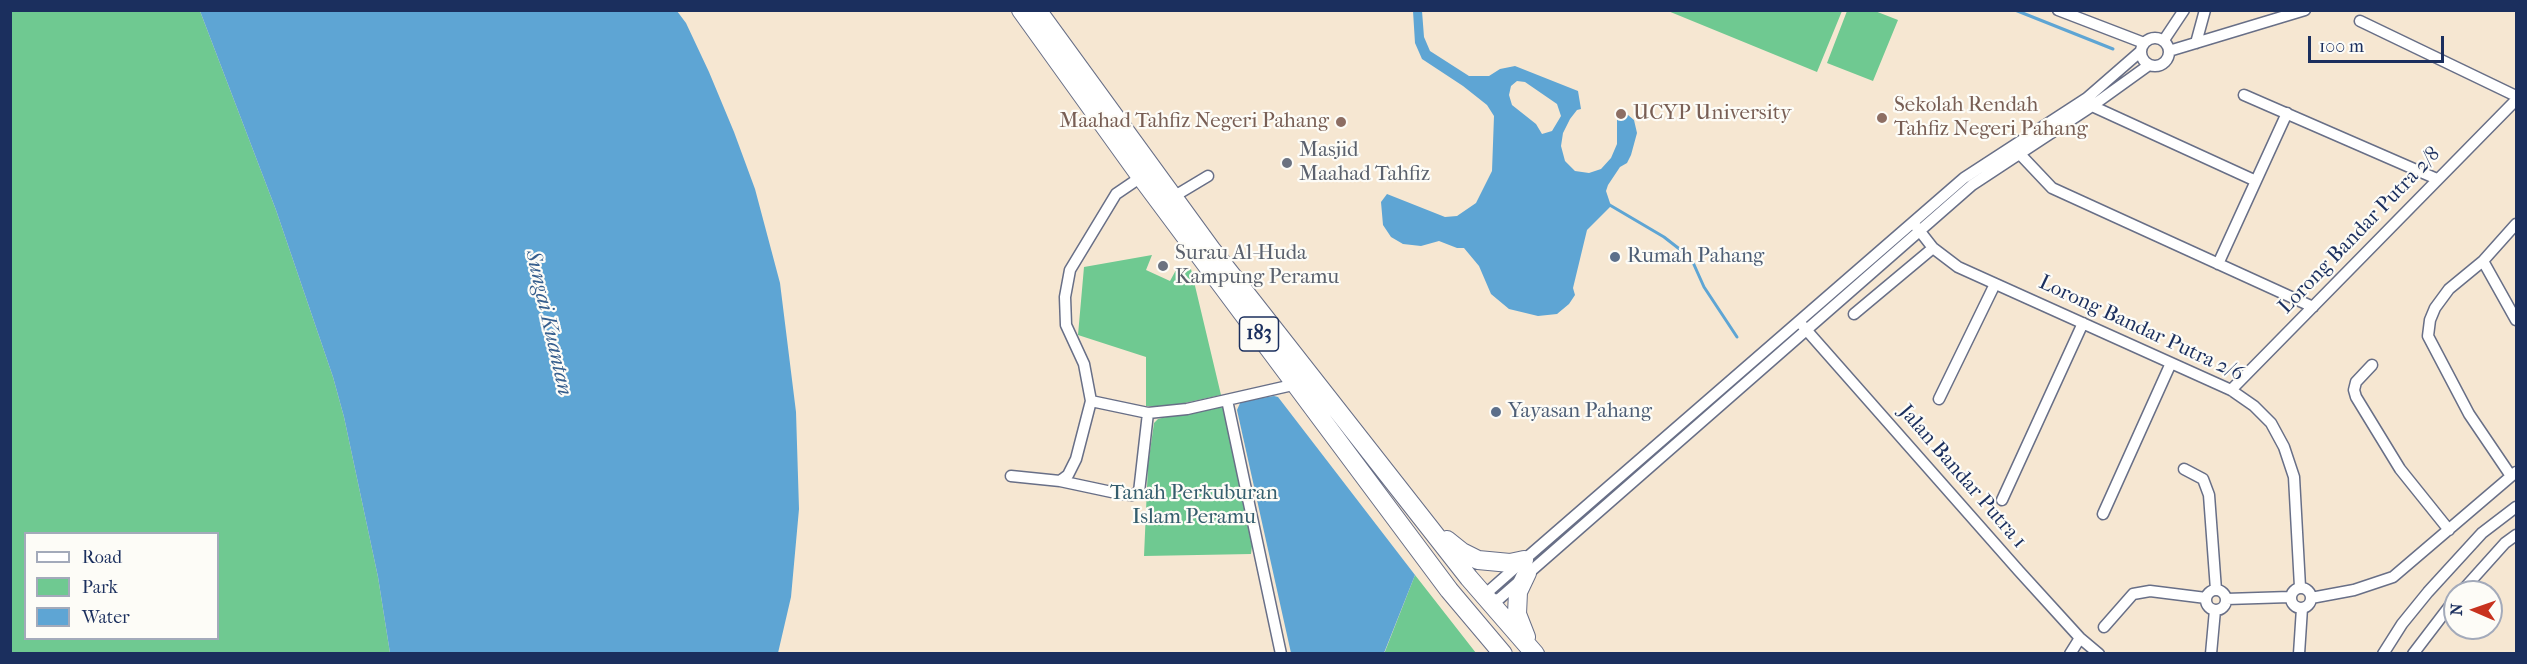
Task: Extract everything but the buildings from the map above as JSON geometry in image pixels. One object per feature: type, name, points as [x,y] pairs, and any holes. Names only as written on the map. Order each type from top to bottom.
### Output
[{"type":"highway","name":"183","points":[[1021,10],[1141,177],[1449,590],[1503,654]]},
{"type":"highway","name":"183","points":[[1037,10],[1211,249],[1423,519],[1535,654]]},
{"type":"highway","points":[[1382,500],[1398,507],[1468,596],[1479,601],[1488,600],[1486,612],[1490,624],[1516,654]]},
{"type":"highway","points":[[1423,519],[1462,552],[1478,560],[1525,567],[1518,592],[1517,614],[1535,654]]},
{"type":"street","points":[[2058,10],[2142,47]]},
{"type":"street","points":[[2164,40],[2184,10]]},
{"type":"street","points":[[2196,43],[2205,10]]},
{"type":"street","points":[[1916,226],[1972,185],[2092,106],[2149,65],[2163,64],[2169,51],[2304,10]]},
{"type":"street","points":[[2360,21],[2517,98]]},
{"type":"street","points":[[1488,600],[1490,590],[1525,567],[1803,326],[1916,226],[1964,178],[2087,98],[2131,62],[2151,38],[2164,40]]},
{"type":"street","points":[[2164,40],[2169,51]]},
{"type":"street","points":[[2142,47],[2143,59],[2149,65]]},
{"type":"street","points":[[2244,95],[2437,179]]},
{"type":"street","name":"Lorong Bandar Putra 2/8","points":[[2231,390],[2517,98]]},
{"type":"street","points":[[2092,106],[2256,181]]},
{"type":"street","points":[[2218,264],[2287,113]]},
{"type":"street","points":[[2012,145],[2052,189],[2313,307]]},
{"type":"street","points":[[1173,196],[1208,176]]},
{"type":"street","points":[[1060,481],[1068,475],[1077,459],[1091,400],[1084,364],[1066,325],[1065,297],[1068,279],[1074,262],[1109,203],[1121,189],[1141,177]]},
{"type":"street","points":[[2311,598],[2354,590],[2392,577],[2514,474],[2469,414],[2428,336],[2430,320],[2435,308],[2449,289],[2483,261],[2517,224]]},
{"type":"street","name":"Lorong Bandar Putra 2/6","points":[[1916,226],[1933,248],[1958,267],[2231,390],[2254,406],[2271,423],[2284,447],[2294,477],[2300,587]]},
{"type":"street","points":[[1854,314],[1933,248]]},
{"type":"street","points":[[2483,261],[2517,320]]},
{"type":"street","points":[[1939,399],[1995,284]]},
{"type":"street","points":[[2002,500],[2083,323]]},
{"type":"street","name":"Jalan Bandar Putra 1","points":[[1803,326],[2080,638],[2099,654]]},
{"type":"street","points":[[2103,514],[2170,363]]},
{"type":"street","points":[[2372,364],[2356,382],[2354,390],[2356,396],[2400,469],[2449,530]]},
{"type":"street","points":[[1091,400],[1148,413],[1187,409],[1297,384]]},
{"type":"street","points":[[1227,400],[1281,654]]},
{"type":"street","points":[[1011,476],[1060,481],[1121,494],[1132,495],[1139,492],[1148,413]]},
{"type":"street","points":[[2184,469],[2203,479],[2209,495],[2216,590]]},
{"type":"street","points":[[2383,654],[2402,624],[2428,592],[2482,534],[2517,507]]},
{"type":"street","points":[[2472,580],[2505,543],[2517,535]]},
{"type":"street","points":[[2290,597],[2295,589],[2300,587],[2309,592],[2311,598],[2302,608]]},
{"type":"street","points":[[2206,598],[2210,592],[2216,590],[2222,592],[2226,599],[2224,606],[2215,610]]},
{"type":"street","points":[[2104,627],[2133,594],[2150,591],[2206,598]]},
{"type":"street","points":[[2226,599],[2290,597]]},
{"type":"street","points":[[2290,597],[2294,605],[2302,608]]},
{"type":"street","points":[[2206,598],[2209,607],[2215,610]]},
{"type":"street","points":[[2299,654],[2302,608]]},
{"type":"street","points":[[2211,654],[2215,610]]},
{"type":"street","points":[[2413,654],[2443,615]]},
{"type":"street","points":[[2070,654],[2080,638]]},
{"type":"green space","points":[[1668,10],[1842,11],[1817,72]]},
{"type":"green space","points":[[10,11],[200,11],[276,210],[333,377],[344,417],[378,577],[390,653],[11,653]]},
{"type":"green space","points":[[1847,11],[1875,11],[1898,20],[1873,81],[1827,63]]},
{"type":"green space","points":[[1152,255],[1146,270],[1170,281],[1176,270],[1191,269],[1221,395],[1166,407],[1146,406],[1146,357],[1078,335],[1084,267]]},
{"type":"green space","name":"Tanah Perkuburan Islam Peramu","points":[[1223,407],[1252,546],[1251,554],[1144,556],[1148,465],[1154,423],[1158,419],[1178,414]]},
{"type":"green space","points":[[1415,575],[1476,653],[1384,654]]},
{"type":"water","name":"Sungai Kuantan","points":[[200,11],[677,11],[686,23],[734,132],[755,189],[780,283],[796,412],[799,509],[791,597],[778,653],[390,653],[378,577],[344,417],[333,377],[276,210]]},
{"type":"water","points":[[1413,11],[1422,11],[1424,37],[1430,51],[1469,76],[1489,76],[1500,69],[1515,66],[1578,91],[1581,109],[1577,110],[1570,119],[1563,133],[1561,146],[1565,161],[1575,171],[1589,173],[1601,169],[1611,158],[1617,144],[1617,119],[1628,115],[1634,120],[1637,133],[1631,155],[1627,163],[1620,167],[1606,191],[1611,206],[1587,230],[1573,288],[1575,295],[1569,304],[1557,314],[1538,316],[1509,309],[1491,294],[1479,266],[1464,248],[1457,248],[1439,241],[1421,246],[1403,244],[1391,237],[1383,225],[1381,202],[1387,194],[1445,217],[1457,216],[1476,203],[1492,171],[1494,116],[1487,105],[1463,86],[1422,59],[1415,43]],"holes":[[[1517,81],[1525,82],[1557,104],[1561,116],[1552,131],[1542,134],[1536,124],[1512,105],[1509,95],[1511,86]]]},
{"type":"water","points":[[1278,397],[1415,575],[1384,653],[1291,653],[1237,410],[1241,401]]},
{"type":"waterway","points":[[2015,10],[2113,49]]},
{"type":"waterway","points":[[1608,204],[1664,237],[1691,258],[1704,287],[1737,337]]},
{"type":"place","name":"UCYP University","points":[[1621,114]]},
{"type":"place","name":"Sekolah Rendah Tahfiz Negeri Pahang","points":[[1882,118]]},
{"type":"place","name":"Maahad Tahfiz Negeri Pahang","points":[[1341,122]]},
{"type":"place","name":"Masjid Maahad Tahfiz","points":[[1287,163]]},
{"type":"place","name":"Rumah Pahang","points":[[1615,257]]},
{"type":"place","name":"Surau Al-Huda Kampung Peramu","points":[[1163,266]]},
{"type":"place","name":"Yayasan Pahang","points":[[1496,412]]}]
